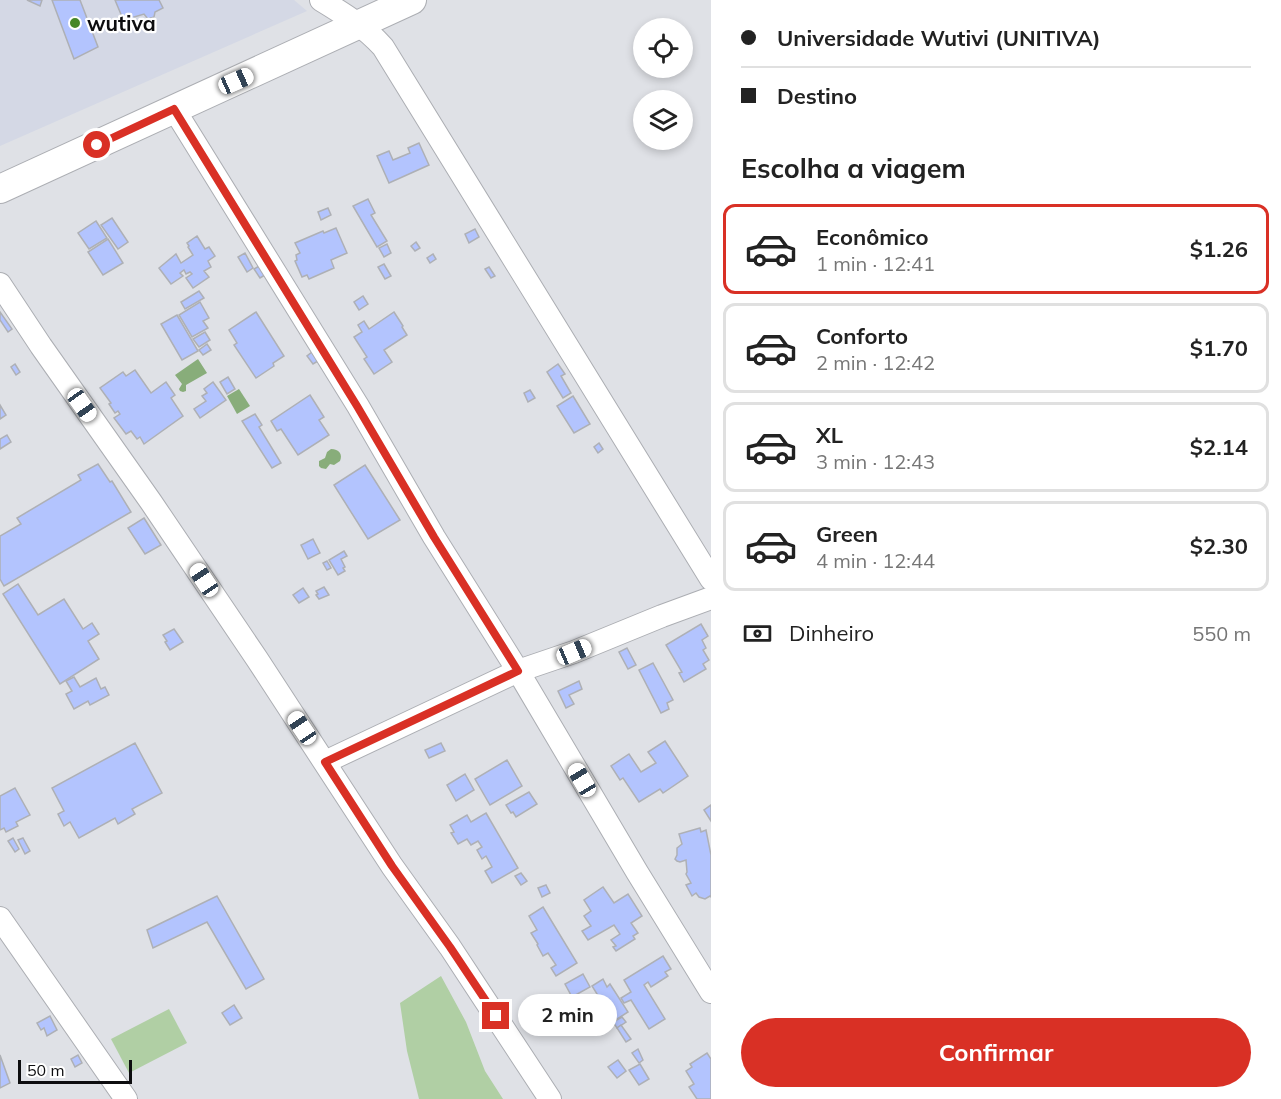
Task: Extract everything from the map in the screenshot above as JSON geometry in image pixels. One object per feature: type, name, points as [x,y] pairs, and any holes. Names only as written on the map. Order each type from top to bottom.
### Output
[{"type":"main road","points":[[0,189],[412,0]]},
{"type":"street","points":[[321,0],[371,33],[383,47],[711,579]]},
{"type":"street","points":[[174,109],[346,387],[434,537],[518,671],[711,992]]},
{"type":"street","points":[[0,284],[151,502],[392,866],[456,957],[550,1099]]},
{"type":"street","points":[[325,762],[518,671],[574,652],[711,598]]},
{"type":"street","points":[[0,918],[126,1099]]},
{"type":"shaded area","points":[[0,0],[294,0],[307,11],[0,146]]},
{"type":"shaded area","points":[[198,359],[207,373],[186,385],[186,391],[180,391],[182,384],[175,375]]},
{"type":"shaded area","points":[[239,389],[250,406],[237,414],[227,396]]},
{"type":"shaded area","points":[[331,449],[340,452],[340,461],[334,465],[330,464],[326,469],[321,468],[319,461],[325,458]]},
{"type":"shaded area","points":[[441,976],[466,1022],[485,1071],[503,1099],[419,1099],[407,1051],[400,1003]]},
{"type":"shaded area","points":[[169,1009],[187,1043],[129,1073],[111,1039]]},
{"type":"building","name":"wutiva","points":[[27,0],[42,0],[40,6]]},
{"type":"building","name":"wutiva","points":[[52,0],[80,0],[98,47],[74,59]]},
{"type":"building","points":[[115,0],[159,0],[163,8],[155,12],[154,17],[148,19],[144,14],[134,17],[135,20],[125,24]]},
{"type":"building","points":[[419,143],[429,165],[389,183],[377,156],[389,151],[393,160],[410,153],[408,148]]},
{"type":"building","points":[[368,199],[375,213],[371,215],[387,241],[377,247],[353,206]]},
{"type":"building","points":[[328,208],[331,215],[321,220],[318,212]]},
{"type":"building","points":[[112,218],[128,242],[118,249],[101,225]]},
{"type":"building","points":[[96,221],[107,238],[89,249],[78,233]]},
{"type":"building","points":[[336,228],[347,253],[331,260],[334,268],[309,279],[307,275],[302,277],[295,261],[297,260],[296,255],[300,253],[295,243]]},
{"type":"building","points":[[475,229],[479,237],[469,243],[465,234]]},
{"type":"building","points":[[197,236],[205,249],[209,247],[215,256],[208,261],[211,267],[204,271],[209,277],[193,288],[186,278],[192,274],[190,272],[186,274],[184,270],[180,273],[183,276],[171,284],[159,268],[176,254],[181,263],[193,255],[187,243]]},
{"type":"building","points":[[108,239],[123,263],[103,275],[88,252]]},
{"type":"building","points":[[416,242],[420,248],[415,251],[411,246]]},
{"type":"building","points":[[387,244],[391,253],[384,257],[379,248]]},
{"type":"building","points":[[245,253],[253,268],[247,272],[238,257]]},
{"type":"building","points":[[433,254],[436,259],[430,263],[427,258]]},
{"type":"building","points":[[384,264],[391,276],[385,279],[378,267]]},
{"type":"building","points":[[259,266],[265,275],[260,278],[254,269]]},
{"type":"building","points":[[489,267],[495,276],[491,278],[485,269]]},
{"type":"building","points":[[199,291],[204,298],[185,309],[181,302]]},
{"type":"building","points":[[363,296],[368,304],[359,310],[354,302]]},
{"type":"building","points":[[200,302],[209,318],[203,321],[208,328],[192,337],[179,315]]},
{"type":"building","points":[[0,312],[12,329],[8,332],[0,320]]},
{"type":"building","points":[[256,312],[284,356],[256,378],[234,345],[237,343],[229,330]]},
{"type":"building","points":[[394,312],[407,335],[384,350],[392,362],[374,374],[364,359],[367,357],[354,337],[362,332],[358,325],[364,321],[369,329]]},
{"type":"building","points":[[177,315],[198,351],[182,360],[161,324]]},
{"type":"building","points":[[205,332],[210,340],[199,347],[193,339]]},
{"type":"building","points":[[207,344],[211,350],[203,355],[199,350]]},
{"type":"building","points":[[312,352],[318,361],[313,364],[307,356]]},
{"type":"building","points":[[15,364],[20,372],[16,375],[11,367]]},
{"type":"building","points":[[558,364],[565,374],[561,376],[571,393],[563,398],[547,372]]},
{"type":"building","points":[[135,370],[151,393],[166,382],[175,395],[171,398],[183,416],[144,444],[140,437],[137,439],[131,431],[126,434],[114,418],[120,414],[118,411],[115,413],[100,388],[123,372],[126,376]]},
{"type":"building","points":[[228,377],[235,389],[227,394],[220,382]]},
{"type":"building","points":[[213,382],[226,400],[200,418],[194,409],[206,401],[202,396],[207,393],[204,389]]},
{"type":"building","points":[[530,390],[535,398],[528,402],[524,393]]},
{"type":"building","points":[[310,395],[324,417],[319,420],[329,435],[298,455],[281,429],[277,431],[271,421]]},
{"type":"building","points":[[573,396],[590,424],[574,433],[557,406]]},
{"type":"building","points":[[0,405],[6,415],[0,419]]},
{"type":"building","points":[[255,414],[262,425],[259,427],[281,463],[272,468],[242,421]]},
{"type":"building","points":[[7,435],[11,442],[0,449],[0,439]]},
{"type":"building","points":[[599,443],[603,449],[598,453],[594,447]]},
{"type":"building","points":[[98,464],[110,482],[112,481],[131,512],[4,586],[0,579],[0,536],[21,524],[17,518],[81,480],[78,475]]},
{"type":"building","points":[[365,465],[400,520],[368,539],[334,485]]},
{"type":"building","points":[[144,518],[161,545],[145,554],[128,528]]},
{"type":"building","points":[[313,539],[320,553],[308,559],[301,545]]},
{"type":"building","points":[[344,551],[347,556],[341,559],[345,571],[338,575],[329,560]]},
{"type":"building","points":[[327,561],[331,568],[327,570],[323,563]]},
{"type":"building","points":[[18,584],[38,615],[64,599],[83,629],[92,623],[99,634],[88,641],[99,659],[60,684],[3,594]]},
{"type":"building","points":[[324,587],[329,595],[319,599],[316,591]]},
{"type":"building","points":[[303,588],[309,597],[299,603],[293,595]]},
{"type":"building","points":[[701,624],[708,636],[702,640],[706,648],[703,650],[709,660],[703,664],[706,669],[684,682],[679,673],[682,672],[666,645]]},
{"type":"building","points":[[174,629],[183,642],[170,650],[163,635]]},
{"type":"building","points":[[627,648],[636,665],[628,669],[619,652]]},
{"type":"building","points":[[653,663],[673,700],[667,703],[669,709],[661,713],[639,670]]},
{"type":"building","points":[[74,677],[80,687],[96,678],[101,689],[105,687],[109,695],[90,705],[88,701],[74,709],[66,694],[72,691],[66,681]]},
{"type":"building","points":[[579,681],[582,689],[569,695],[574,704],[566,708],[558,691]]},
{"type":"building","points":[[665,741],[688,776],[663,793],[660,789],[639,802],[623,778],[620,780],[611,766],[629,754],[641,772],[656,763],[648,752]]},
{"type":"building","points":[[135,743],[162,793],[132,809],[135,814],[118,824],[115,818],[79,838],[70,822],[64,826],[58,814],[64,811],[52,788]]},
{"type":"building","points":[[441,743],[445,751],[429,758],[425,750]]},
{"type":"building","points":[[507,760],[522,786],[490,805],[475,779]]},
{"type":"building","points":[[465,774],[474,790],[456,801],[447,785]]},
{"type":"building","points":[[15,788],[30,815],[16,822],[18,826],[6,832],[4,828],[0,830],[0,796]]},
{"type":"building","points":[[529,792],[537,804],[516,817],[506,805]]},
{"type":"building","points":[[711,805],[711,821],[704,810]]},
{"type":"building","points":[[486,813],[518,868],[492,883],[485,871],[492,867],[486,856],[482,859],[477,850],[482,847],[478,841],[471,845],[467,839],[458,844],[451,833],[454,832],[450,825],[467,815],[471,822]]},
{"type":"building","points":[[700,828],[701,832],[706,830],[711,855],[711,897],[705,899],[696,893],[692,896],[686,885],[691,883],[686,874],[686,860],[680,862],[675,859],[677,848],[682,844],[679,834]]},
{"type":"building","points":[[13,838],[19,849],[15,852],[8,841]]},
{"type":"building","points":[[23,838],[30,851],[25,854],[18,840]]},
{"type":"building","points":[[521,873],[527,881],[521,885],[515,876]]},
{"type":"building","points":[[546,885],[550,893],[542,897],[538,888]]},
{"type":"building","points":[[603,887],[614,903],[628,894],[642,916],[631,923],[638,933],[633,936],[635,939],[616,951],[613,947],[616,946],[611,940],[620,934],[614,925],[588,940],[582,931],[591,926],[584,916],[591,911],[584,900]]},
{"type":"building","points":[[217,896],[264,979],[246,989],[207,922],[153,948],[147,930]]},
{"type":"building","points":[[543,907],[577,963],[556,976],[551,968],[556,965],[548,953],[543,956],[531,933],[537,930],[529,916]]},
{"type":"building","points":[[663,956],[671,969],[665,972],[668,976],[651,987],[648,982],[644,985],[665,1019],[649,1029],[631,1000],[624,1003],[621,998],[631,992],[624,980]]},
{"type":"building","points":[[583,974],[590,987],[572,997],[565,984]]},
{"type":"building","points":[[603,979],[607,987],[610,984],[628,1012],[614,1021],[592,986]]},
{"type":"building","points":[[234,1005],[242,1018],[230,1025],[222,1013]]},
{"type":"building","points":[[50,1016],[57,1030],[47,1036],[44,1028],[41,1030],[37,1023]]},
{"type":"building","points":[[622,1017],[626,1022],[617,1028],[613,1022]]},
{"type":"building","points":[[621,1025],[631,1039],[626,1042],[617,1028]]},
{"type":"building","points":[[638,1049],[643,1060],[639,1063],[632,1053]]},
{"type":"building","points":[[707,1053],[711,1059],[711,1099],[697,1099],[689,1087],[694,1084],[686,1071],[692,1067],[690,1064]]},
{"type":"building","points":[[0,1055],[10,1083],[0,1088]]},
{"type":"building","points":[[78,1055],[82,1063],[75,1067],[71,1059]]},
{"type":"building","points":[[618,1060],[626,1071],[617,1078],[608,1067]]},
{"type":"building","points":[[640,1064],[649,1079],[639,1085],[629,1070]]},
{"type":"place","name":"wutiva","points":[[75,23]]},
{"type":"route","points":[[97,145],[174,109],[518,671],[325,762],[392,866],[496,1016]]}]
